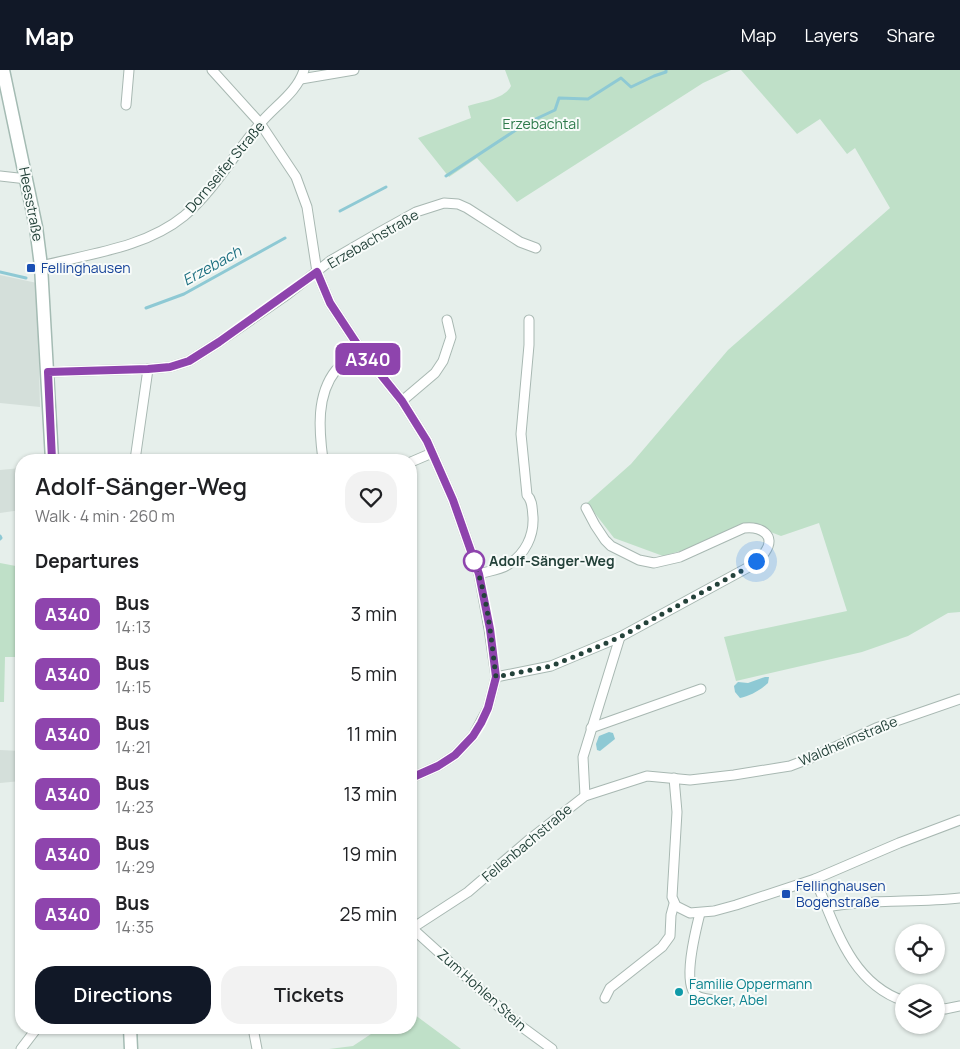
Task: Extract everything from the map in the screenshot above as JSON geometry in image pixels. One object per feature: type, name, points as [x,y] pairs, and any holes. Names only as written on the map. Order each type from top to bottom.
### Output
[{"type":"main road","name":"Heesstraße","points":[[3,70],[27,179],[41,266],[52,454]]},
{"type":"main road","points":[[130,1034],[131,1049]]},
{"type":"street","points":[[126,104],[129,70]]},
{"type":"street","points":[[212,70],[260,124],[296,177],[307,207],[317,272],[330,303],[361,350],[402,401],[427,441],[453,500],[479,574],[490,629],[496,677],[488,708],[473,736],[455,755],[438,766],[417,775]]},
{"type":"street","points":[[303,74],[354,70]]},
{"type":"street","name":"Dornseifer Straße","points":[[41,266],[148,237],[166,228],[183,216],[199,201],[260,124],[279,106],[303,74]]},
{"type":"street","points":[[0,176],[27,179]]},
{"type":"street","name":"Erzebachstraße","points":[[48,372],[148,369],[170,367],[189,361],[219,342],[330,261],[416,212],[444,203],[458,204],[467,208],[520,242],[536,248]]},
{"type":"street","points":[[402,401],[435,374],[443,361],[451,337],[447,320]]},
{"type":"street","points":[[479,574],[508,565],[524,550],[530,540],[532,530],[532,506],[531,499],[527,495],[521,434],[529,345],[529,320]]},
{"type":"street","points":[[322,454],[320,410],[324,394],[329,381],[338,368],[361,350]]},
{"type":"street","points":[[136,454],[148,369]]},
{"type":"street","points":[[417,459],[432,453]]},
{"type":"street","points":[[496,677],[551,666],[620,637],[747,568],[764,554],[768,546],[769,539],[764,531],[753,526],[744,528],[680,557],[654,563],[639,560],[611,546],[604,540],[586,508]]},
{"type":"street","name":"Fellenbachstraße","points":[[417,925],[468,892],[530,839],[585,796],[583,758],[620,637]]},
{"type":"street","points":[[591,728],[701,689]]},
{"type":"street","name":"Waldheimstraße","points":[[585,796],[647,776],[690,780],[790,766],[876,728],[960,699]]},
{"type":"street","points":[[605,998],[610,988],[662,948],[670,936],[671,915],[674,904],[672,897],[677,812],[674,778]]},
{"type":"street","points":[[674,904],[687,913],[700,913],[736,905],[815,879],[899,843],[960,820]]},
{"type":"street","points":[[815,879],[842,943],[859,969],[880,989],[895,998]]},
{"type":"street","points":[[827,907],[847,903],[927,902],[960,898]]},
{"type":"street","points":[[700,913],[692,946],[690,983],[693,992],[698,997],[715,1000]]},
{"type":"street","name":"Zum Hohlen Stein","points":[[417,933],[518,1024],[552,1049]]},
{"type":"street","points":[[945,1008],[960,1006]]},
{"type":"street","points":[[21,1049],[32,1034]]},
{"type":"street","points":[[254,1034],[257,1049]]},
{"type":"shaded area","points":[[0,275],[37,283],[40,407],[0,403]]},
{"type":"shaded area","points":[[15,469],[15,511],[0,513],[0,470]]},
{"type":"shaded area","points":[[0,750],[15,751],[15,782],[0,783]]},
{"type":"green space","name":"Erzebachtal","points":[[505,70],[731,70],[703,83],[517,202],[477,158],[449,177],[418,138],[471,118],[468,106],[504,94],[511,86]]},
{"type":"green space","points":[[741,70],[960,70],[960,612],[948,613],[908,636],[862,652],[736,681],[724,637],[847,611],[819,523],[781,536],[760,528],[663,556],[614,538],[587,503],[631,464],[728,350],[890,208],[855,148],[847,154],[820,119],[797,134]]},
{"type":"green space","points":[[0,563],[15,566],[15,657],[5,657],[4,702],[0,702]]},
{"type":"green space","points":[[417,1016],[461,1049],[329,1049],[353,1046],[371,1034],[417,1034]]},
{"type":"water","points":[[769,677],[768,683],[748,696],[740,698],[735,692],[734,686],[738,682],[748,683]]},
{"type":"water","points":[[609,732],[613,733],[615,739],[600,751],[597,750],[596,744],[599,736]]},
{"type":"waterway","name":"Erzebach","points":[[446,176],[525,124],[555,110],[559,98],[588,99],[621,78],[631,87],[666,72],[666,70]]},
{"type":"waterway","name":"Erzebach","points":[[340,211],[386,187]]},
{"type":"waterway","name":"Erzebach","points":[[146,308],[184,294],[285,238]]},
{"type":"waterway","name":"Erzebach","points":[[0,272],[26,278]]},
{"type":"bus line","name":"A340","points":[[52,454],[48,372],[148,369],[181,364],[219,342],[317,272],[330,303],[361,350],[402,401],[427,441],[453,500],[479,574],[490,629],[496,677],[488,708],[481,723],[473,736],[455,755],[438,766],[417,775]]},
{"type":"place","name":"Fellinghausen","points":[[31,268]]},
{"type":"place","name":"Adolf-Sänger-Weg","points":[[474,561]]},
{"type":"place","name":"Fellinghausen Bogenstraße","points":[[786,894]]},
{"type":"place","name":"Familie Oppermann Becker, Abel","points":[[679,992]]},
{"type":"route","points":[[474,561],[479,574],[490,629],[496,677],[551,666],[620,637],[747,568],[756,561]]}]
